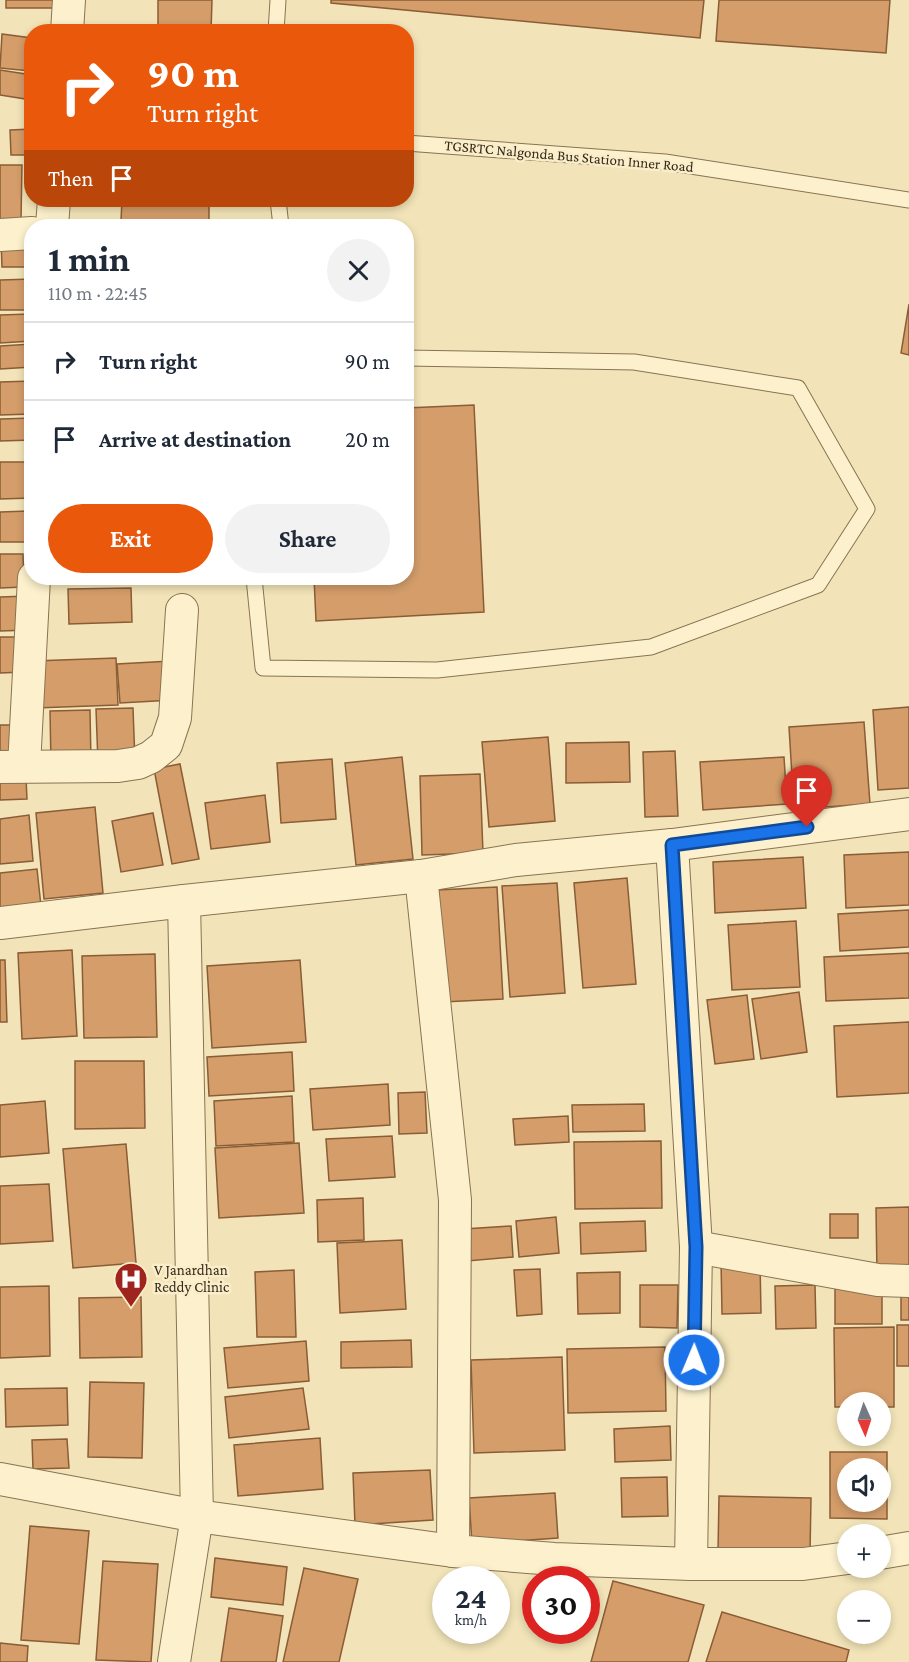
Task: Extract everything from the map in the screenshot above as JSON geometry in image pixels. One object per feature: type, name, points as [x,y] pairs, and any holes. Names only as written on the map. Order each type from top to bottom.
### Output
[{"type":"street","points":[[68,24],[69,0]]},
{"type":"street","points":[[0,234],[24,233]]},
{"type":"street","points":[[33,585],[12,766],[118,766],[138,763],[151,757],[166,745],[172,733],[175,718],[182,610]]},
{"type":"street","points":[[0,923],[184,900],[421,876],[516,860],[672,845],[909,814]]},
{"type":"street","points":[[672,845],[696,1247],[691,1564]]},
{"type":"street","points":[[421,876],[455,1200],[453,1551]]},
{"type":"street","points":[[174,1662],[197,1516],[184,900]]},
{"type":"street","points":[[696,1247],[878,1280],[909,1281]]},
{"type":"street","points":[[0,1479],[197,1516],[453,1551],[554,1559],[691,1564],[803,1564],[837,1559]]},
{"type":"street","points":[[891,1550],[909,1548]]},
{"type":"lane","points":[[276,24],[278,0]]},
{"type":"lane","name":"TGSRTC Nalgonda Bus Station Inner Road","points":[[414,144],[665,162],[909,200]]},
{"type":"lane","points":[[255,585],[263,668],[437,670],[651,647],[818,585],[867,509],[798,388],[634,363],[414,358]]},
{"type":"building","points":[[6,0],[60,0],[60,8],[6,8]]},
{"type":"building","points":[[158,0],[212,0],[211,24],[158,24]]},
{"type":"building","points":[[331,0],[704,0],[700,38],[331,3]]},
{"type":"building","points":[[719,0],[890,0],[886,53],[716,41]]},
{"type":"building","points":[[2,34],[24,37],[24,70],[0,68]]},
{"type":"building","points":[[0,70],[24,74],[24,99],[0,95]]},
{"type":"building","points":[[24,129],[24,155],[11,155],[10,130]]},
{"type":"building","points":[[0,165],[22,165],[21,221],[0,221]]},
{"type":"building","points":[[122,207],[209,207],[209,219],[121,219]]},
{"type":"building","points":[[1,240],[24,240],[24,267],[2,267]]},
{"type":"building","points":[[24,279],[24,310],[0,310],[0,280]]},
{"type":"building","points":[[909,304],[909,355],[901,353]]},
{"type":"building","points":[[24,314],[24,342],[0,343],[0,315]]},
{"type":"building","points":[[24,344],[24,368],[0,369],[0,346]]},
{"type":"building","points":[[24,381],[24,414],[0,415],[0,382]]},
{"type":"building","points":[[474,405],[484,612],[316,621],[314,585],[414,585],[414,408]]},
{"type":"building","points":[[24,418],[24,440],[0,441],[0,419]]},
{"type":"building","points":[[0,462],[24,462],[24,498],[0,499]]},
{"type":"building","points":[[24,511],[24,542],[0,542],[0,512]]},
{"type":"building","points":[[0,554],[23,554],[24,587],[0,588]]},
{"type":"building","points":[[131,588],[132,622],[69,624],[68,589]]},
{"type":"building","points":[[29,596],[30,630],[0,631],[0,597]]},
{"type":"building","points":[[0,637],[23,637],[24,672],[0,673]]},
{"type":"building","points":[[116,658],[118,705],[35,708],[33,661]]},
{"type":"building","points":[[171,661],[173,700],[120,703],[117,664]]},
{"type":"building","points":[[909,707],[909,788],[878,790],[873,710]]},
{"type":"building","points":[[133,708],[135,762],[98,763],[96,709]]},
{"type":"building","points":[[90,710],[91,763],[51,764],[50,711]]},
{"type":"building","points":[[864,722],[870,804],[794,809],[789,727]]},
{"type":"building","points":[[0,725],[10,725],[11,751],[0,751]]},
{"type":"building","points":[[548,737],[555,821],[489,827],[482,742]]},
{"type":"building","points":[[629,742],[630,782],[566,783],[566,743]]},
{"type":"building","points":[[675,751],[678,816],[645,817],[643,752]]},
{"type":"building","points":[[402,757],[413,859],[356,865],[345,763]]},
{"type":"building","points":[[784,757],[787,804],[703,810],[700,762]]},
{"type":"building","points":[[332,759],[336,819],[281,823],[277,763]]},
{"type":"building","points":[[180,764],[199,859],[172,864],[154,769]]},
{"type":"building","points":[[480,774],[483,853],[422,855],[420,776]]},
{"type":"building","points":[[26,778],[27,799],[0,800],[0,779]]},
{"type":"building","points":[[265,795],[270,842],[211,849],[205,803]]},
{"type":"building","points":[[95,807],[103,893],[44,899],[36,813]]},
{"type":"building","points":[[153,813],[163,865],[121,872],[112,821]]},
{"type":"building","points":[[29,815],[33,861],[0,864],[0,819]]},
{"type":"building","points":[[909,852],[909,905],[846,908],[844,855]]},
{"type":"building","points":[[803,857],[806,908],[715,913],[713,862]]},
{"type":"building","points":[[37,869],[41,906],[0,910],[0,873]]},
{"type":"building","points":[[627,878],[636,984],[583,988],[574,883]]},
{"type":"building","points":[[557,883],[565,993],[510,997],[502,886]]},
{"type":"building","points":[[497,887],[503,999],[443,1002],[437,890]]},
{"type":"building","points":[[909,910],[909,947],[840,951],[838,914]]},
{"type":"building","points":[[796,921],[800,987],[732,990],[728,925]]},
{"type":"building","points":[[72,950],[77,1036],[22,1039],[18,953]]},
{"type":"building","points":[[909,953],[909,998],[826,1001],[824,957]]},
{"type":"building","points":[[155,954],[157,1037],[84,1038],[82,956]]},
{"type":"building","points":[[0,960],[5,960],[7,1022],[0,1022]]},
{"type":"building","points":[[300,960],[306,1042],[212,1048],[207,966]]},
{"type":"building","points":[[799,992],[807,1052],[761,1059],[752,999]]},
{"type":"building","points":[[747,995],[754,1059],[715,1064],[707,1000]]},
{"type":"building","points":[[909,1022],[909,1093],[837,1097],[834,1026]]},
{"type":"building","points":[[292,1052],[294,1091],[209,1096],[207,1057]]},
{"type":"building","points":[[75,1061],[144,1061],[145,1128],[75,1129]]},
{"type":"building","points":[[388,1084],[390,1125],[313,1130],[310,1089]]},
{"type":"building","points":[[425,1092],[427,1133],[399,1134],[398,1093]]},
{"type":"building","points":[[292,1096],[294,1142],[216,1146],[214,1101]]},
{"type":"building","points":[[45,1101],[49,1153],[0,1157],[0,1105]]},
{"type":"building","points":[[644,1104],[645,1131],[573,1132],[572,1105]]},
{"type":"building","points":[[568,1116],[569,1142],[515,1145],[513,1119]]},
{"type":"building","points":[[392,1136],[395,1177],[329,1181],[326,1139]]},
{"type":"building","points":[[661,1141],[662,1208],[575,1209],[574,1142]]},
{"type":"building","points":[[299,1143],[304,1213],[219,1218],[215,1148]]},
{"type":"building","points":[[126,1144],[136,1263],[73,1268],[63,1149]]},
{"type":"building","points":[[49,1184],[53,1241],[0,1244],[0,1186]]},
{"type":"building","points":[[363,1198],[364,1240],[318,1242],[317,1200]]},
{"type":"building","points":[[909,1207],[909,1274],[877,1275],[876,1208]]},
{"type":"building","points":[[830,1214],[858,1214],[858,1238],[830,1238]]},
{"type":"building","points":[[556,1217],[559,1253],[519,1257],[516,1221]]},
{"type":"building","points":[[645,1221],[646,1251],[581,1254],[580,1223]]},
{"type":"building","points":[[511,1226],[513,1257],[467,1261],[464,1229]]},
{"type":"building","points":[[402,1240],[406,1309],[340,1313],[337,1243]]},
{"type":"building","points":[[721,1261],[760,1261],[761,1313],[722,1314]]},
{"type":"building","points":[[540,1269],[542,1314],[517,1316],[514,1270]]},
{"type":"building","points":[[294,1270],[296,1337],[257,1337],[255,1272]]},
{"type":"building","points":[[620,1272],[620,1313],[578,1314],[577,1273]]},
{"type":"building","points":[[882,1282],[882,1324],[835,1324],[835,1283]]},
{"type":"building","points":[[640,1285],[678,1285],[677,1328],[640,1327]]},
{"type":"building","points":[[815,1285],[816,1328],[776,1329],[775,1286]]},
{"type":"building","points":[[49,1286],[50,1356],[0,1358],[0,1287]]},
{"type":"building","points":[[901,1291],[909,1291],[909,1320],[901,1320]]},
{"type":"building","points":[[141,1297],[142,1357],[80,1358],[79,1298]]},
{"type":"building","points":[[897,1325],[909,1325],[909,1366],[897,1366]]},
{"type":"building","points":[[894,1327],[894,1407],[891,1407],[891,1392],[837,1392],[837,1407],[835,1407],[834,1328]]},
{"type":"building","points":[[411,1340],[412,1367],[341,1368],[341,1342]]},
{"type":"building","points":[[306,1341],[309,1381],[228,1388],[224,1348]]},
{"type":"building","points":[[665,1347],[666,1411],[568,1413],[567,1349]]},
{"type":"building","points":[[562,1357],[565,1450],[474,1453],[471,1360]]},
{"type":"building","points":[[90,1382],[144,1383],[142,1458],[88,1457]]},
{"type":"building","points":[[67,1388],[68,1425],[6,1427],[5,1389]]},
{"type":"building","points":[[303,1388],[309,1429],[229,1438],[225,1397]]},
{"type":"building","points":[[670,1426],[671,1460],[615,1462],[614,1429]]},
{"type":"building","points":[[320,1438],[323,1489],[238,1496],[234,1445]]},
{"type":"building","points":[[67,1439],[69,1468],[33,1469],[32,1440]]},
{"type":"building","points":[[830,1452],[887,1452],[887,1458],[837,1458],[837,1512],[887,1512],[887,1519],[830,1518]]},
{"type":"building","points":[[430,1470],[433,1520],[355,1525],[353,1473]]},
{"type":"building","points":[[667,1477],[668,1516],[622,1517],[621,1478]]},
{"type":"building","points":[[555,1493],[558,1538],[472,1544],[469,1498]]},
{"type":"building","points":[[719,1496],[811,1498],[810,1553],[718,1552]]},
{"type":"building","points":[[30,1526],[89,1531],[79,1644],[21,1640]]},
{"type":"building","points":[[215,1558],[287,1567],[283,1605],[211,1597]]},
{"type":"building","points":[[103,1561],[158,1564],[151,1662],[96,1660]]},
{"type":"building","points":[[304,1568],[358,1579],[339,1662],[283,1662]]},
{"type":"building","points":[[613,1581],[704,1605],[688,1662],[591,1662],[596,1644],[600,1644],[600,1629]]},
{"type":"building","points":[[229,1608],[283,1616],[276,1662],[221,1662]]},
{"type":"building","points":[[722,1612],[849,1650],[846,1662],[706,1662]]},
{"type":"building","points":[[0,1643],[28,1646],[27,1662],[0,1662]]},
{"type":"place","name":"V Janardhan Reddy Clinic","points":[[131,1308]]},
{"type":"route","points":[[694,1360],[696,1247],[672,845],[807,827]]}]
